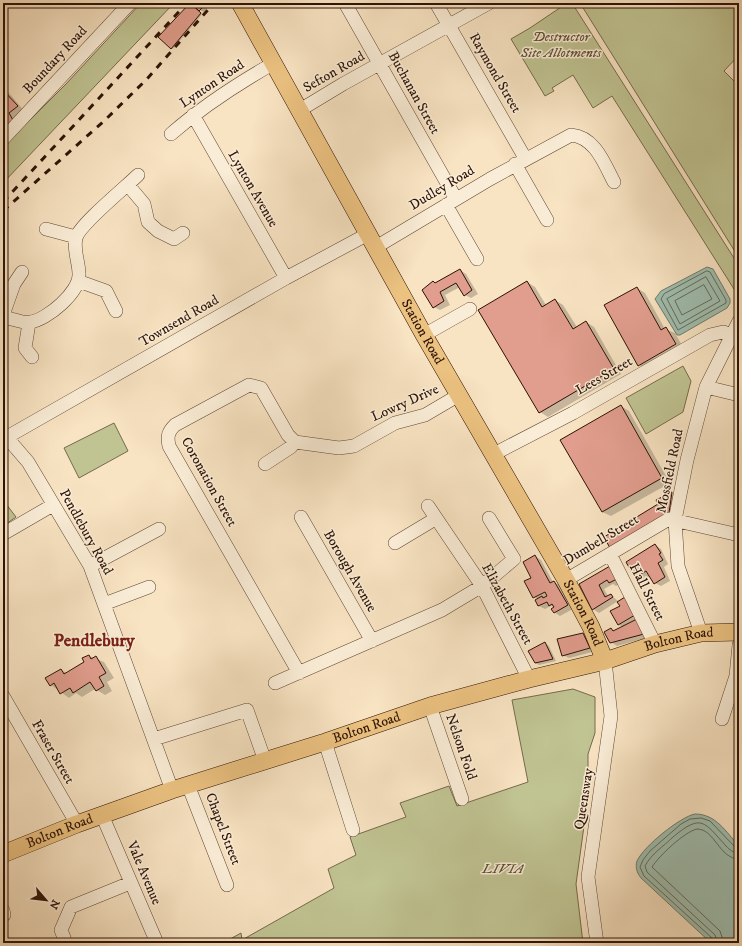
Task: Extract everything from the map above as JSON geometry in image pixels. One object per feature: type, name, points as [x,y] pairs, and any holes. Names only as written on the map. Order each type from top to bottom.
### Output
[{"type":"main road","name":"Station Road","points":[[240,3],[424,335],[566,580],[594,632],[604,661]]},
{"type":"main road","name":"Bolton Road","points":[[3,854],[76,824],[172,790],[325,742],[430,706],[529,679],[604,661],[655,644],[701,633],[739,632]]},
{"type":"street","name":"Boundary Road","points":[[3,139],[130,3]]},
{"type":"street","name":"Buchanan Street","points":[[345,3],[379,64],[451,202],[477,259]]},
{"type":"street","name":"Raymond Street","points":[[436,3],[520,161],[547,220]]},
{"type":"street","name":"Sefton Road","points":[[300,110],[489,3]]},
{"type":"street","name":"Lynton Road","points":[[171,134],[193,115],[231,87],[274,63]]},
{"type":"street","name":"Lynton Avenue","points":[[193,115],[286,278]]},
{"type":"street","name":"Dudley Road","points":[[372,240],[451,202],[520,161],[571,135],[578,135],[590,142],[614,182]]},
{"type":"street","points":[[22,272],[14,284],[3,317],[29,323],[48,316],[75,289],[80,275],[75,250],[76,237],[84,226],[138,175]]},
{"type":"street","points":[[128,185],[144,204],[148,222],[158,231],[177,240]]},
{"type":"street","points":[[46,229],[76,237]]},
{"type":"street","name":"Townsend Road","points":[[5,435],[286,278],[372,240]]},
{"type":"street","points":[[78,281],[106,291],[116,311]]},
{"type":"street","points":[[424,335],[470,309]]},
{"type":"street","name":"Mossfield Road","points":[[701,633],[678,566],[675,520],[687,460],[706,388],[739,320]]},
{"type":"street","points":[[29,323],[25,348],[32,357]]},
{"type":"street","name":"Lees Street","points":[[494,454],[573,413],[710,335],[723,332],[732,335]]},
{"type":"street","name":"Coronation Street","points":[[295,442],[288,435],[261,388],[249,385],[175,425],[168,434],[169,446],[299,673]]},
{"type":"street","points":[[706,388],[739,395]]},
{"type":"street","name":"Lowry Drive","points":[[295,442],[338,448],[354,446],[395,422],[425,415],[459,395]]},
{"type":"street","name":"Pendlebury Road","points":[[5,435],[28,462],[90,566],[172,790]]},
{"type":"street","points":[[265,464],[292,447],[295,442]]},
{"type":"street","points":[[3,534],[53,505]]},
{"type":"street","name":"Elizabeth Street","points":[[428,506],[435,519],[482,586],[529,679]]},
{"type":"street","name":"Borough Avenue","points":[[301,517],[372,641]]},
{"type":"street","points":[[275,683],[442,610],[482,586],[514,559],[489,518]]},
{"type":"street","points":[[394,543],[435,519]]},
{"type":"street","name":"Dumbell Street","points":[[566,580],[669,519],[675,520]]},
{"type":"street","points":[[675,520],[739,536]]},
{"type":"street","points":[[90,566],[159,529]]},
{"type":"street","name":"Hall Street","points":[[610,554],[655,644]]},
{"type":"street","points":[[104,604],[149,587]]},
{"type":"street","points":[[722,719],[736,676],[739,645]]},
{"type":"street","name":"Queensway","points":[[596,943],[588,877],[611,716],[604,661]]},
{"type":"street","name":"Fraser Street","points":[[3,696],[76,824]]},
{"type":"street","name":"Nelson Fold","points":[[430,706],[462,799]]},
{"type":"street","points":[[154,739],[247,710],[265,761]]},
{"type":"street","points":[[325,742],[353,830]]},
{"type":"street","name":"Chapel Street","points":[[188,785],[227,885]]},
{"type":"street","name":"Vale Avenue","points":[[102,815],[157,943]]},
{"type":"street","points":[[66,943],[61,930],[71,907],[130,883]]},
{"type":"green space","points":[[141,3],[174,3],[3,183],[3,149],[5,145],[66,84]]},
{"type":"green space","name":"Destructor Site Allotments","points":[[567,3],[572,3],[739,266],[739,297],[612,96],[593,108],[573,75],[552,88],[554,91],[545,96],[511,39]]},
{"type":"green space","points":[[580,3],[739,3],[739,55],[724,71],[739,86],[739,258]]},
{"type":"green space","points":[[683,366],[691,381],[683,412],[646,434],[626,398]]},
{"type":"green space","points":[[114,423],[128,451],[79,478],[64,448]]},
{"type":"green space","points":[[3,500],[16,517],[3,526]]},
{"type":"green space","name":"LIVIA","points":[[573,689],[595,697],[595,733],[588,754],[588,797],[576,884],[583,943],[223,943],[241,933],[242,940],[334,888],[328,869],[356,855],[350,837],[406,817],[400,803],[449,786],[457,806],[528,782],[512,700]]},
{"type":"water","points":[[707,267],[713,269],[730,299],[730,303],[727,308],[680,335],[677,335],[655,299],[661,291]]},
{"type":"water","points":[[695,814],[715,820],[739,846],[739,943],[711,943],[641,878],[637,872],[637,861],[654,840],[681,820]]},
{"type":"building","points":[[190,3],[201,13],[171,49],[158,37]]},
{"type":"building","points":[[191,3],[207,3],[199,11]]},
{"type":"building","points":[[3,90],[18,106],[9,113],[13,120],[3,128]]},
{"type":"building","points":[[460,269],[472,290],[464,296],[456,283],[440,292],[444,301],[433,308],[422,290],[433,281],[435,283]]},
{"type":"building","points":[[527,281],[542,307],[555,299],[573,329],[586,321],[614,369],[539,413],[478,310]]},
{"type":"building","points":[[637,287],[661,330],[666,327],[676,344],[638,366],[604,305]]},
{"type":"building","points":[[621,405],[662,478],[602,512],[560,440]]},
{"type":"building","points":[[672,492],[669,513],[610,548],[604,537],[658,504],[656,500]]},
{"type":"building","points":[[655,544],[661,553],[659,554],[663,560],[658,563],[665,577],[654,584],[646,571],[635,578],[626,562]]},
{"type":"building","points":[[535,555],[550,583],[554,581],[568,605],[554,613],[551,609],[554,607],[552,604],[549,606],[547,602],[538,606],[535,600],[542,596],[543,598],[547,596],[545,592],[533,598],[524,581],[531,578],[523,562]]},
{"type":"building","points":[[610,566],[617,579],[609,583],[607,580],[599,585],[605,597],[611,594],[613,597],[592,610],[579,584]]},
{"type":"building","points":[[625,597],[635,615],[618,625],[610,611],[620,606],[617,602]]},
{"type":"building","points":[[637,619],[644,634],[610,643],[604,632],[611,628],[613,631]]},
{"type":"building","points":[[583,633],[590,648],[562,656],[557,639]]},
{"type":"building","points":[[545,642],[553,659],[535,663],[528,651]]},
{"type":"building","points":[[89,655],[91,659],[96,656],[106,673],[99,677],[104,686],[96,691],[90,682],[73,693],[70,688],[60,694],[54,683],[50,686],[45,678],[61,669],[64,674],[84,662],[82,658]]},
{"type":"railway","points":[[3,202],[187,3]]},
{"type":"railway","points":[[3,211],[104,121],[147,79],[214,3]]},
{"type":"district","name":"Pendlebury","points":[[94,641]]}]
